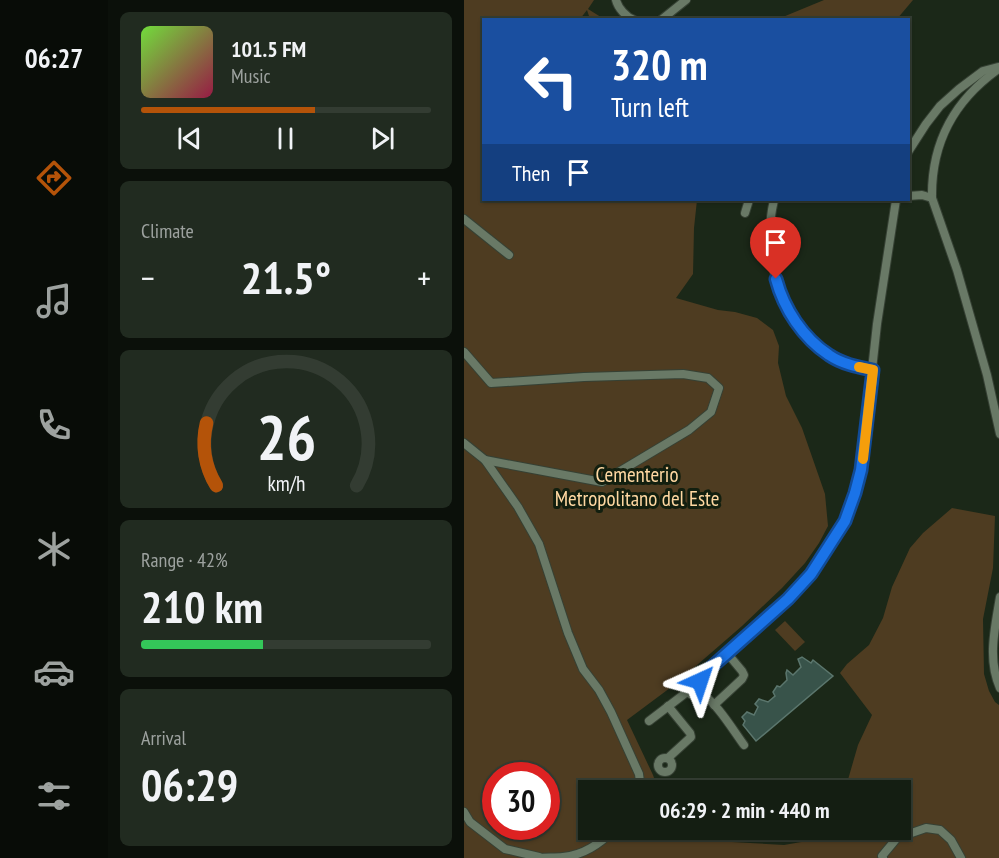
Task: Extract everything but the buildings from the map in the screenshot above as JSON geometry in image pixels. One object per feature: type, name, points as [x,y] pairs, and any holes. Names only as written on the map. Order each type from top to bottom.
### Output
[{"type":"street","points":[[616,0],[618,7],[630,18]]},
{"type":"street","points":[[664,18],[686,0]]},
{"type":"street","points":[[910,149],[940,106],[983,71],[1000,68]]},
{"type":"street","points":[[1000,68],[989,75],[959,105],[940,144],[932,180],[932,198],[957,270],[987,375],[1000,434]]},
{"type":"street","points":[[910,196],[922,195],[932,198]]},
{"type":"street","points":[[745,213],[749,201]]},
{"type":"street","points":[[774,201],[770,222],[772,265],[780,293],[794,320],[810,340],[829,356],[852,366],[873,370]]},
{"type":"street","points":[[697,680],[788,599],[811,574],[845,521],[861,470],[877,324],[897,201]]},
{"type":"street","points":[[464,219],[509,255]]},
{"type":"street","points":[[464,352],[491,383],[683,374],[708,378],[719,388],[712,412],[689,430],[602,482],[485,460]]},
{"type":"street","points":[[464,443],[485,460],[518,507],[539,544],[568,633],[583,669],[599,690],[611,712],[640,780]]},
{"type":"street","points":[[1000,597],[992,644],[992,659],[1000,688]]},
{"type":"street","points":[[714,705],[744,675],[727,653]]},
{"type":"street","points":[[700,693],[702,686],[697,680],[692,679],[688,682],[686,687],[688,692],[692,695],[700,693],[706,696],[744,745]]},
{"type":"street","points":[[649,721],[688,692]]},
{"type":"street","points":[[668,706],[691,737],[668,758]]},
{"type":"street","points":[[464,812],[470,822],[505,849],[539,858],[563,857],[586,852],[603,840]]},
{"type":"street","points":[[883,858],[882,856],[897,838],[926,828],[940,830],[951,840],[961,858]]},
{"type":"green space","name":"Cementerio Metropolitano del Este","points":[[464,0],[594,0],[588,9],[602,18],[590,18],[587,10],[581,18],[482,18],[482,201],[697,201],[693,274],[676,298],[757,318],[773,330],[779,346],[778,363],[786,396],[802,428],[825,494],[828,526],[805,563],[742,626],[674,685],[627,720],[655,780],[578,780],[578,840],[720,840],[784,845],[809,840],[911,840],[911,780],[848,780],[858,745],[872,715],[840,673],[869,645],[883,618],[892,587],[910,548],[923,533],[952,508],[995,516],[993,568],[983,619],[984,674],[989,691],[999,705],[999,858],[464,858]]},
{"type":"green space","points":[[824,0],[913,0],[898,18],[780,18]]},
{"type":"green space","points":[[785,621],[805,642],[795,651],[775,630]]},
{"type":"slow traffic","points":[[859,367],[873,370],[863,459]]},
{"type":"route","points":[[700,681],[697,680],[788,599],[811,574],[845,521],[861,470],[873,370],[852,366],[829,356],[810,340],[794,320],[780,293],[776,279]]}]
